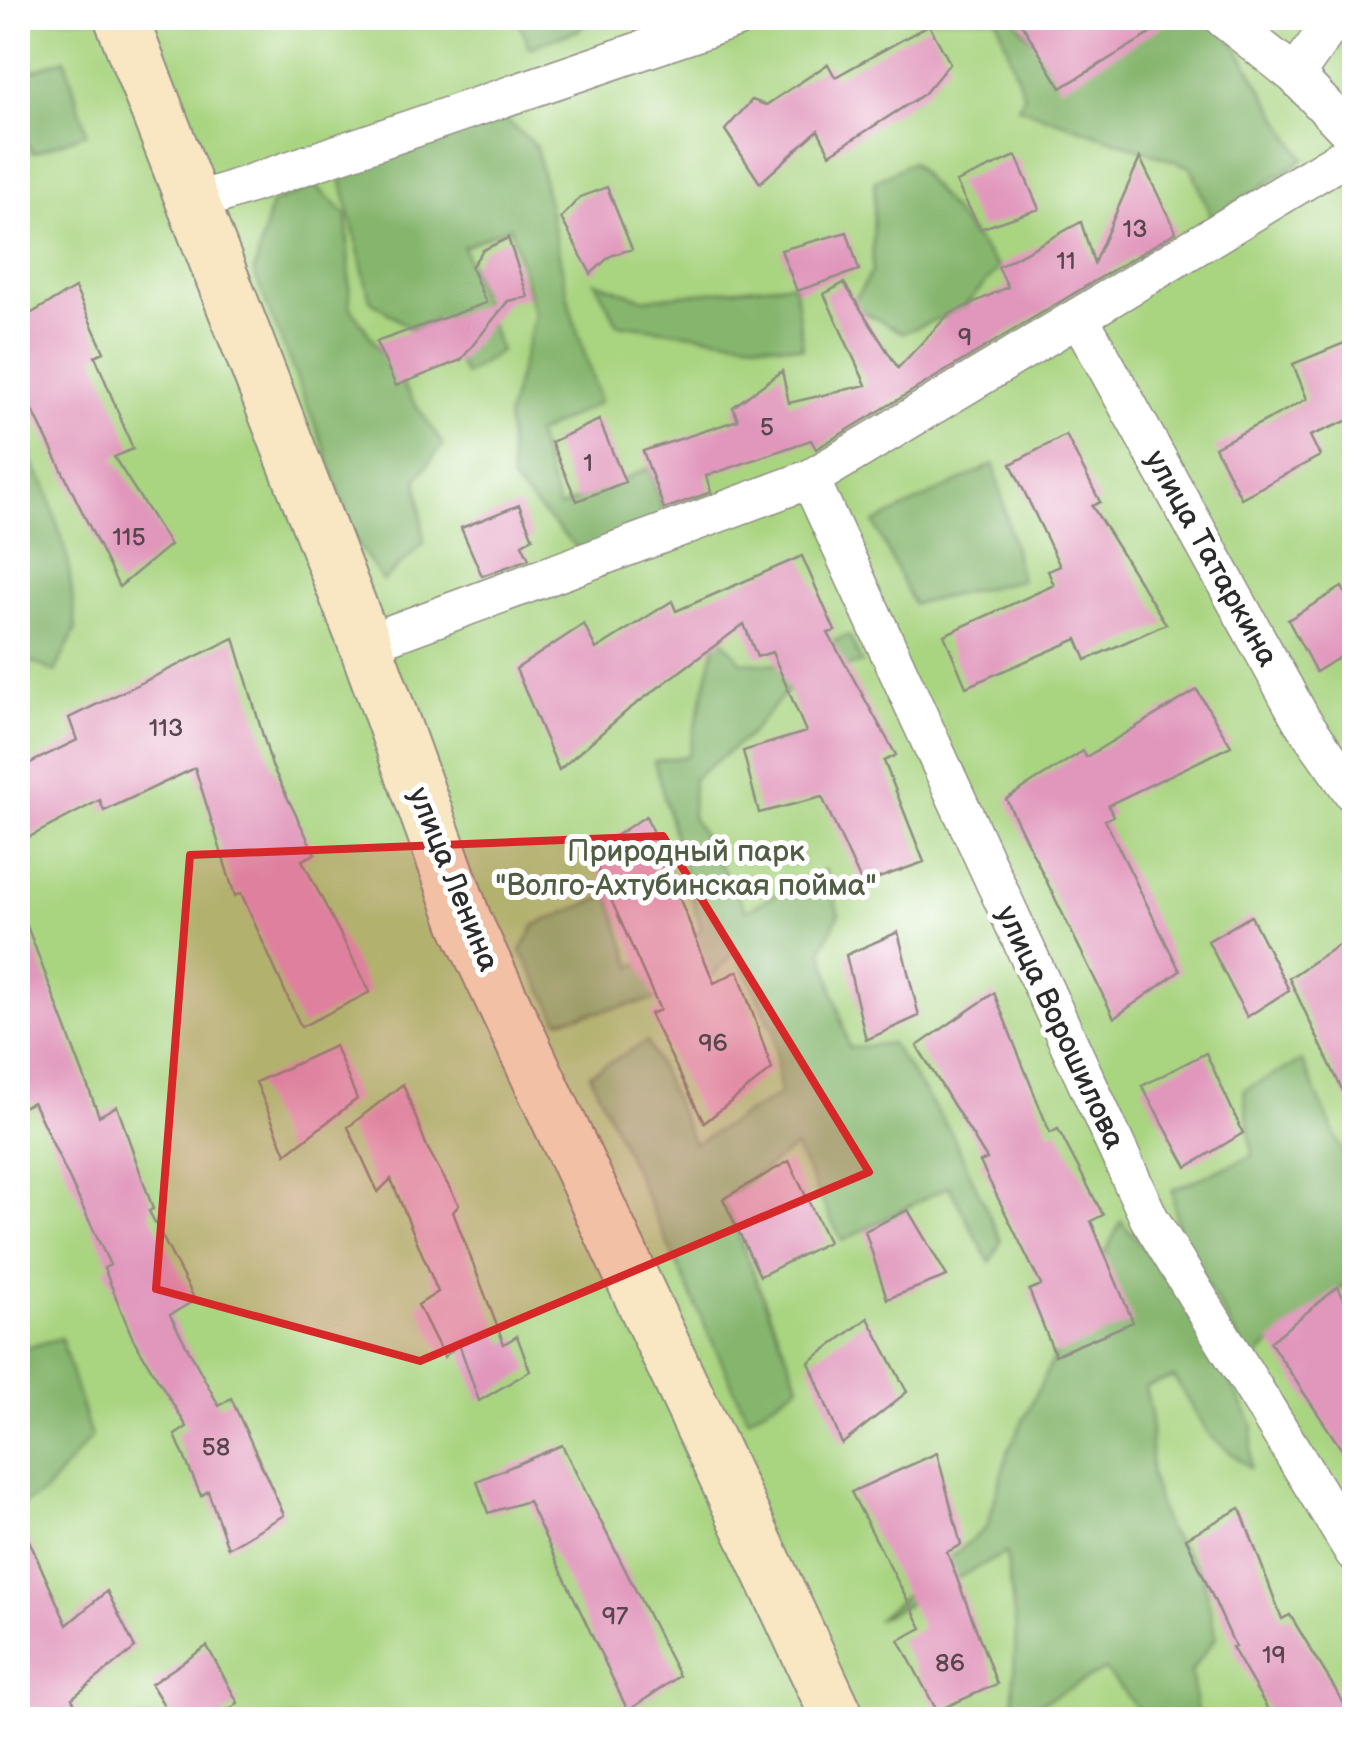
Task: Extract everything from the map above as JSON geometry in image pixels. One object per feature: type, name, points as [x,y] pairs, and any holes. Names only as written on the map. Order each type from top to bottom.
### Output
[{"type":"street","name":"улица Ленина","points":[[120,18],[364,644],[466,922],[838,1720]]},
{"type":"street","points":[[194,203],[737,18]]},
{"type":"street","points":[[1223,18],[1295,76],[1354,138]]},
{"type":"street","points":[[1295,76],[1335,18]]},
{"type":"street","points":[[364,644],[810,479],[1354,151]]},
{"type":"street","name":"улица Татаркина","points":[[1079,317],[1300,719],[1354,794]]},
{"type":"street","name":"улица Ворошилова","points":[[810,479],[1149,1218],[1354,1552]]},
{"type":"highlighted area","points":[[663,836],[869,1172],[420,1361],[156,1289],[190,855]]},
{"type":"green space","name":"Природный парк \"Волго-Ахтубинская пойма\"","points":[[18,18],[1354,18],[1354,1719],[18,1719]]},
{"type":"green space","points":[[517,18],[588,18],[579,30],[529,48]]},
{"type":"green space","points":[[997,18],[1014,18],[1031,39],[1050,18],[1219,18],[1304,159],[1212,219],[1191,167],[1018,107],[1024,96]]},
{"type":"green space","points":[[65,59],[87,133],[33,153],[18,129],[18,76]]},
{"type":"green space","points":[[501,116],[536,146],[571,311],[600,402],[536,434],[559,508],[649,468],[667,524],[580,551],[512,482],[507,418],[535,315],[510,226],[463,247],[500,351],[465,375],[435,320],[411,329],[370,300],[339,169]]},
{"type":"green space","points":[[912,162],[999,268],[962,309],[903,333],[851,305],[872,272],[875,181]]},
{"type":"green space","points":[[315,185],[347,215],[350,306],[443,445],[417,478],[424,543],[383,581],[352,536],[325,449],[254,273],[271,204]]},
{"type":"green space","points":[[595,282],[645,299],[794,283],[803,348],[618,324]]},
{"type":"green space","points":[[18,439],[46,486],[68,560],[76,629],[55,672],[18,656]]},
{"type":"green space","points":[[994,464],[1021,580],[913,604],[874,523]]},
{"type":"green space","points":[[718,634],[742,662],[777,664],[849,635],[862,663],[798,678],[747,737],[693,779],[692,817],[746,910],[825,870],[839,914],[822,949],[849,1048],[891,1043],[952,1134],[1001,1241],[990,1263],[949,1186],[842,1241],[795,1147],[723,1199],[799,1385],[748,1419],[590,1074],[647,1041],[694,1144],[780,1094],[774,1031],[736,950],[700,990],[559,1020],[521,951],[535,925],[609,895],[632,967],[701,930],[654,761],[688,756]]},
{"type":"green space","points":[[1302,1061],[1354,1177],[1354,1279],[1292,1325],[1251,1362],[1179,1235],[1172,1190],[1252,1156],[1244,1090]]},
{"type":"green space","points":[[1121,1221],[1192,1308],[1253,1425],[1250,1468],[1210,1436],[1174,1377],[1145,1387],[1151,1413],[1151,1475],[1165,1526],[1203,1575],[1216,1638],[1191,1671],[1198,1719],[1147,1719],[1105,1670],[1037,1705],[1041,1719],[1012,1719],[1016,1630],[1006,1553],[876,1620],[987,1527],[1009,1449]]},
{"type":"green space","points":[[61,1338],[91,1437],[45,1492],[18,1507],[18,1350]]},
{"type":"building","points":[[1018,18],[1176,18],[1061,88]]},
{"type":"building","points":[[929,25],[950,63],[924,94],[830,154],[818,130],[760,183],[725,130],[752,100],[766,105],[828,64],[835,77]]},
{"type":"building","points":[[1016,156],[1039,209],[980,229],[956,182]]},
{"type":"building","points":[[1140,158],[1176,232],[816,449],[811,440],[706,476],[711,492],[664,509],[643,451],[738,420],[733,407],[782,371],[789,403],[866,385],[824,294],[844,283],[898,368],[949,314],[1008,287],[998,267],[1081,222],[1094,263]]},
{"type":"building","points":[[607,187],[632,249],[610,256],[591,274],[561,218],[580,197]]},
{"type":"building","points":[[847,232],[859,270],[797,291],[781,250]]},
{"type":"building","points":[[508,238],[528,297],[508,301],[461,360],[396,386],[376,342],[486,303],[471,267],[483,250]]},
{"type":"building","points":[[75,288],[104,352],[95,356],[133,449],[114,457],[170,545],[119,587],[18,380],[18,321]]},
{"type":"building","points":[[1354,339],[1354,418],[1310,436],[1320,456],[1241,498],[1215,447],[1307,399],[1293,364]]},
{"type":"building","points":[[599,420],[625,482],[577,501],[551,442]]},
{"type":"building","points":[[1066,435],[1100,502],[1092,506],[1166,624],[1086,660],[1077,639],[966,687],[944,635],[1054,585],[1048,571],[1060,566],[1011,464]]},
{"type":"building","points":[[519,505],[533,538],[522,544],[529,559],[482,576],[461,528]]},
{"type":"building","points":[[802,556],[835,631],[828,633],[896,755],[884,761],[924,862],[862,884],[822,797],[759,813],[743,751],[806,732],[772,652],[757,657],[744,624],[628,710],[559,770],[516,669],[584,624],[596,649],[672,601],[676,611]]},
{"type":"building","points":[[1342,587],[1354,609],[1354,648],[1316,672],[1288,620]]},
{"type":"building","points":[[234,638],[272,766],[315,854],[302,860],[370,992],[301,1027],[241,893],[235,896],[195,768],[104,811],[100,800],[18,843],[18,769],[77,740],[69,718]]},
{"type":"building","points":[[1197,690],[1231,746],[1108,805],[1113,816],[1105,820],[1180,971],[1114,1018],[1006,799],[1083,751],[1086,757]]},
{"type":"building","points":[[646,816],[714,983],[738,971],[772,1069],[704,1123],[650,1014],[660,1010],[590,852]]},
{"type":"building","points":[[21,910],[99,1116],[117,1106],[153,1209],[149,1211],[195,1300],[170,1315],[219,1406],[231,1398],[284,1515],[228,1548],[208,1491],[201,1496],[175,1435],[187,1427],[133,1339],[104,1268],[110,1265],[33,1102],[18,1109]]},
{"type":"building","points":[[1251,916],[1289,990],[1247,1017],[1208,941]]},
{"type":"building","points":[[898,932],[919,1016],[866,1040],[846,955]]},
{"type":"building","points":[[1343,942],[1354,963],[1354,1115],[1289,978]]},
{"type":"building","points":[[994,993],[1050,1133],[1058,1129],[1103,1215],[1091,1221],[1133,1322],[1055,1355],[1029,1290],[1041,1285],[980,1162],[987,1159],[917,1046]]},
{"type":"building","points":[[335,1046],[357,1099],[286,1154],[256,1082]]},
{"type":"building","points":[[1206,1053],[1243,1133],[1187,1167],[1142,1086]]},
{"type":"building","points":[[403,1084],[427,1147],[459,1205],[453,1212],[504,1344],[517,1336],[530,1371],[479,1401],[459,1344],[444,1357],[418,1305],[438,1292],[391,1179],[378,1192],[348,1127]]},
{"type":"building","points":[[789,1161],[828,1242],[760,1276],[723,1199]]},
{"type":"building","points":[[908,1210],[947,1276],[887,1299],[865,1231]]},
{"type":"building","points":[[1338,1287],[1354,1320],[1354,1468],[1270,1342]]},
{"type":"building","points":[[868,1318],[907,1392],[842,1444],[809,1362]]},
{"type":"building","points":[[562,1445],[679,1676],[628,1711],[528,1501],[488,1513],[477,1481]]},
{"type":"building","points":[[937,1453],[961,1545],[947,1552],[997,1684],[937,1711],[899,1640],[922,1628],[851,1492]]},
{"type":"building","points":[[1240,1508],[1282,1619],[1290,1615],[1354,1720],[1274,1720],[1232,1647],[1235,1646],[1186,1538]]},
{"type":"building","points":[[18,1516],[67,1625],[107,1591],[135,1648],[72,1698],[77,1709],[60,1720],[18,1720]]},
{"type":"building","points":[[207,1646],[238,1703],[218,1720],[173,1720],[151,1684]]}]
